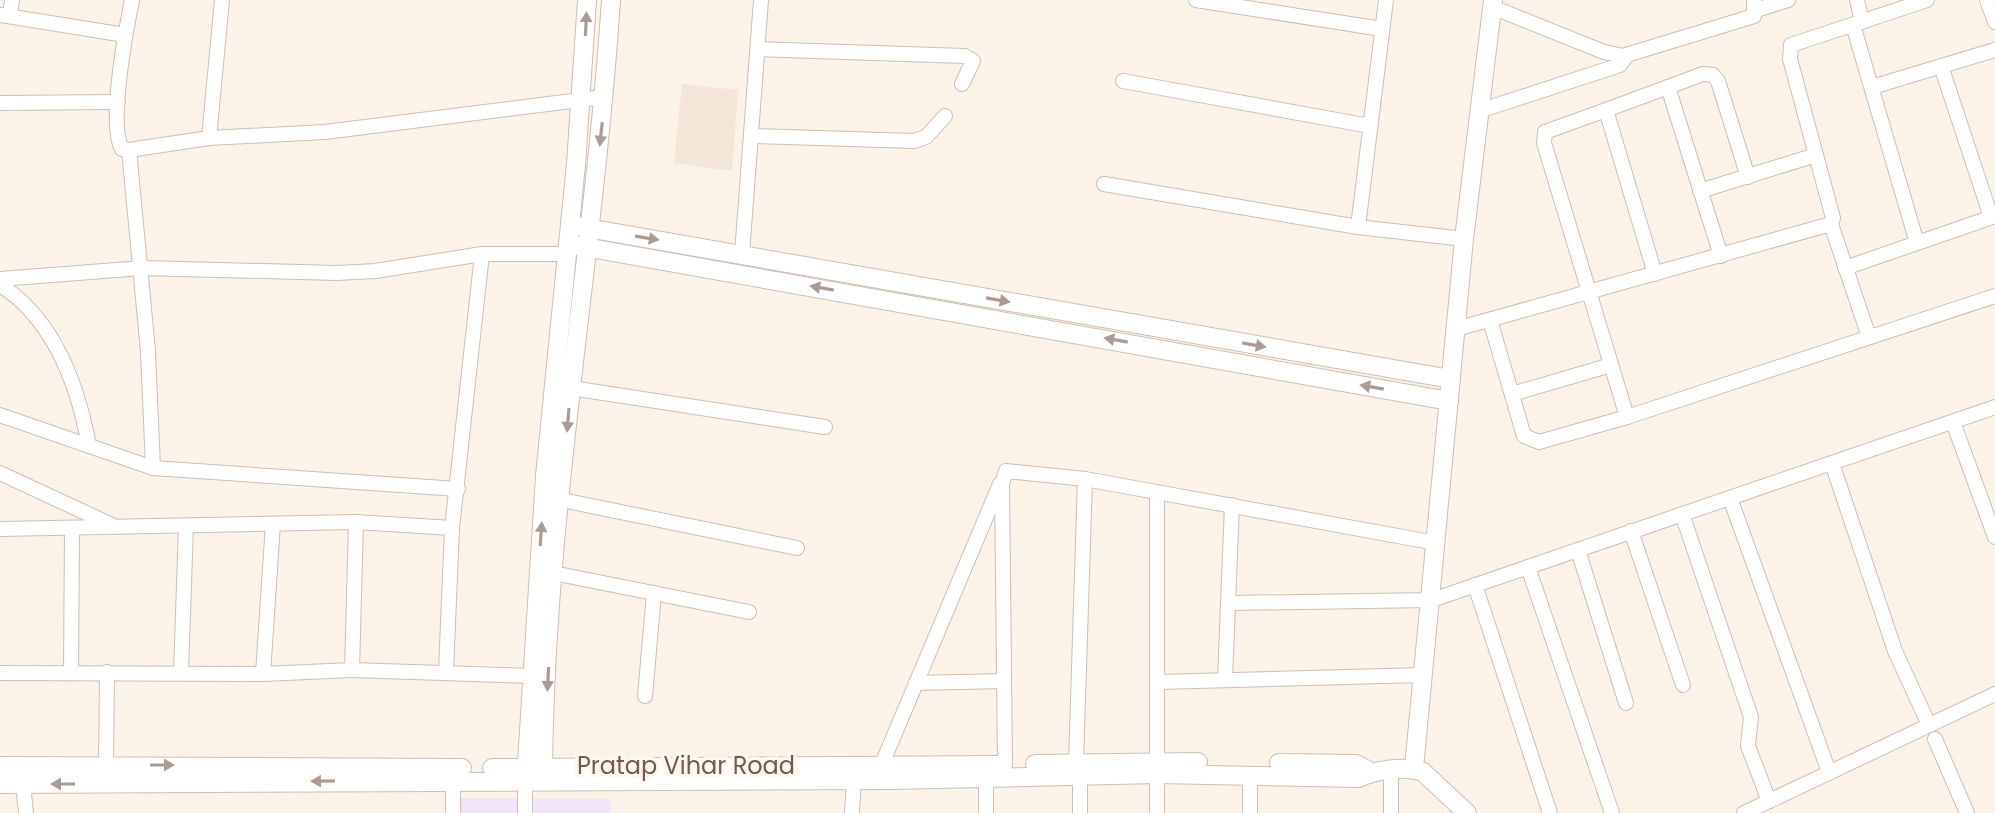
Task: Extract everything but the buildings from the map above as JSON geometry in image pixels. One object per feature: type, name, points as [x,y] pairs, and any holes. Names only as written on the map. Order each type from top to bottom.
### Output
[{"type":"street","points":[[12,0],[5,16],[125,35]]},
{"type":"street","points":[[132,0],[118,102],[118,142],[122,149],[209,138],[325,132],[604,97]]},
{"type":"street","points":[[209,138],[222,0]]},
{"type":"street","points":[[534,774],[532,676],[545,476],[569,241],[587,0]]},
{"type":"street","points":[[525,813],[534,774],[571,388],[590,238],[611,0]]},
{"type":"street","points":[[742,254],[761,0]]},
{"type":"street","points":[[1196,0],[1382,29]]},
{"type":"street","points":[[1358,227],[1386,0]]},
{"type":"street","points":[[1467,813],[1423,772],[1414,768],[1464,239],[1492,4],[1604,52],[1627,55],[1754,16],[1755,5],[1788,0]]},
{"type":"street","points":[[1857,0],[1858,24],[1872,87],[1917,243]]},
{"type":"street","points":[[1869,337],[1831,224],[1833,218],[1790,49],[1802,38],[1858,24],[1927,0]]},
{"type":"street","points":[[1987,0],[1995,22]]},
{"type":"street","points":[[758,49],[965,56],[973,61],[962,84]]},
{"type":"street","points":[[1872,87],[1995,50]]},
{"type":"street","points":[[1479,111],[1620,65],[1627,55]]},
{"type":"street","points":[[1845,268],[1993,216],[1941,66]]},
{"type":"street","points":[[1627,417],[1543,135],[1703,74],[1713,75],[1718,81],[1748,177]]},
{"type":"street","points":[[1123,81],[1370,126]]},
{"type":"street","points":[[1668,87],[1721,256]]},
{"type":"street","points":[[0,103],[118,102]]},
{"type":"street","points":[[1606,110],[1655,274]]},
{"type":"street","points":[[753,136],[914,141],[926,137],[945,116]]},
{"type":"street","points":[[129,150],[142,268],[153,468]]},
{"type":"street","points":[[1700,191],[1816,155]]},
{"type":"street","points":[[1104,184],[1358,227],[1464,239]]},
{"type":"street","points":[[1456,329],[1831,224]]},
{"type":"street","points":[[590,238],[910,293],[1451,379]]},
{"type":"street","points":[[0,282],[142,268],[337,273],[375,271],[590,238],[742,254],[910,293],[1449,401]]},
{"type":"street","points":[[446,671],[452,528],[482,254]]},
{"type":"street","points":[[0,282],[18,297],[40,323],[66,366],[80,403],[89,446]]},
{"type":"street","points":[[1490,320],[1524,436],[1531,442],[1627,417],[1995,296]]},
{"type":"street","points":[[1512,394],[1611,365]]},
{"type":"street","points":[[571,388],[825,427]]},
{"type":"street","points":[[1228,603],[1432,600],[1995,407]]},
{"type":"street","points":[[0,415],[153,468],[458,489]]},
{"type":"street","points":[[1953,422],[1995,537]]},
{"type":"street","points":[[1832,463],[1895,651],[1929,725]]},
{"type":"street","points":[[882,764],[1006,471],[1085,479],[1436,543]]},
{"type":"street","points":[[0,473],[80,507],[116,527]]},
{"type":"street","points":[[1003,477],[1005,765]]},
{"type":"street","points":[[1080,813],[1078,769],[1085,479]]},
{"type":"street","points":[[1157,492],[1157,813]]},
{"type":"street","points":[[1730,498],[1829,772]]},
{"type":"street","points":[[562,500],[797,548]]},
{"type":"street","points":[[1225,679],[1232,505]]},
{"type":"street","points":[[1682,514],[1751,717],[1748,746],[1769,801]]},
{"type":"street","points":[[0,529],[356,522],[452,528]]},
{"type":"street","points":[[352,670],[356,522]]},
{"type":"street","points":[[263,674],[273,524]]},
{"type":"street","points":[[181,673],[186,526]]},
{"type":"street","points":[[71,673],[72,528]]},
{"type":"street","points":[[1631,531],[1683,685]]},
{"type":"street","points":[[1578,550],[1626,703]]},
{"type":"street","points":[[1528,567],[1612,813]]},
{"type":"street","points":[[553,573],[749,612]]},
{"type":"street","points":[[1475,585],[1550,813]]},
{"type":"street","points":[[645,696],[654,593]]},
{"type":"street","points":[[0,673],[263,674],[352,670],[532,676]]},
{"type":"street","points":[[106,764],[107,672]]},
{"type":"street","points":[[1157,682],[1424,675]]},
{"type":"street","points":[[916,683],[1004,681]]},
{"type":"street","points":[[1744,813],[1995,694]]},
{"type":"street","points":[[1935,739],[1967,813]]},
{"type":"street","name":"Pratap Vihar Road","points":[[0,766],[106,764],[534,774],[720,774],[854,780],[986,777],[1078,769]]},
{"type":"street","name":"Pratap Vihar Road","points":[[720,774],[882,764],[1078,769],[1356,764],[1371,772]]},
{"type":"street","name":"Pratap Vihar Road","points":[[1157,768],[1358,778],[1371,772],[1414,768]]},
{"type":"street","points":[[1391,770],[1391,813]]},
{"type":"street","name":"Pratap Vihar Road","points":[[0,784],[453,780],[534,774]]},
{"type":"street","points":[[1250,774],[1250,813]]},
{"type":"street","points":[[986,777],[986,813]]},
{"type":"street","points":[[453,780],[453,813]]},
{"type":"street","points":[[852,813],[854,780]]},
{"type":"street","points":[[23,784],[26,813]]},
{"type":"street","points":[[1440,790],[1453,813]]},
{"type":"shaded area","points":[[682,84],[738,90],[732,171],[674,163]]},
{"type":"shaded area","points":[[457,798],[610,799],[611,813],[458,813]]}]
